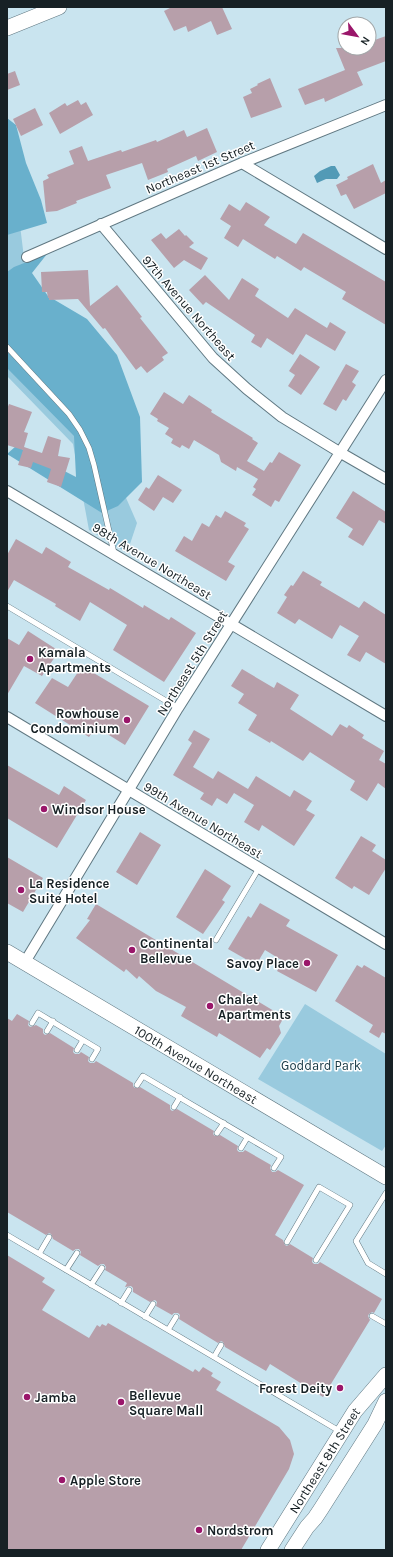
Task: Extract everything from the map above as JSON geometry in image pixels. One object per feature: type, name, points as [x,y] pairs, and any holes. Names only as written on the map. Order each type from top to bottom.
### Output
[{"type":"main road","points":[[7,28],[59,7]]},
{"type":"main road","name":"100th Avenue Northeast","points":[[7,952],[386,1177]]},
{"type":"main road","name":"Northeast 8th Street","points":[[268,1550],[355,1411],[386,1375]]},
{"type":"main road","name":"Northeast 8th Street","points":[[292,1550],[307,1526],[321,1509],[375,1424],[386,1401]]},
{"type":"main road","points":[[307,1526],[308,1514],[348,1448],[342,1433]]},
{"type":"street","name":"Northeast 1st Street","points":[[27,257],[242,163],[386,105]]},
{"type":"street","points":[[242,163],[386,249]]},
{"type":"street","name":"97th Avenue Northeast","points":[[100,224],[213,358],[247,389],[282,417],[386,479]]},
{"type":"street","name":"Northeast 5th Street","points":[[25,962],[178,708],[386,380]]},
{"type":"street","name":"98th Avenue Northeast","points":[[7,492],[386,716]]},
{"type":"street","name":"99th Avenue Northeast","points":[[7,717],[386,944]]},
{"type":"lane","points":[[7,347],[69,414],[80,430],[89,448],[94,465],[114,554]]},
{"type":"lane","points":[[7,606],[178,708]]},
{"type":"lane","points":[[216,940],[259,868]]},
{"type":"lane","points":[[32,1023],[38,1013],[98,1049],[92,1059]]},
{"type":"lane","points":[[47,1031],[53,1022]]},
{"type":"lane","points":[[77,1050],[83,1040]]},
{"type":"lane","points":[[137,1086],[143,1076],[281,1157],[274,1168]]},
{"type":"lane","points":[[174,1107],[180,1097]]},
{"type":"lane","points":[[218,1133],[224,1123]]},
{"type":"lane","points":[[241,1148],[248,1138]]},
{"type":"lane","points":[[287,1242],[319,1187],[350,1205],[316,1260]]},
{"type":"lane","points":[[386,1193],[356,1241],[368,1263],[386,1274]]},
{"type":"lane","points":[[7,1235],[342,1433]]},
{"type":"lane","points":[[39,1254],[49,1237]]},
{"type":"lane","points":[[66,1270],[76,1253]]},
{"type":"lane","points":[[92,1285],[102,1268]]},
{"type":"lane","points":[[121,1302],[129,1290]]},
{"type":"lane","points":[[145,1317],[153,1304]]},
{"type":"lane","points":[[372,1316],[386,1324]]},
{"type":"lane","points":[[168,1330],[176,1318]]},
{"type":"lane","points":[[214,1357],[221,1345]]},
{"type":"green space","points":[[7,201],[19,217],[25,266],[137,523],[127,553],[89,530],[73,444],[7,376]]},
{"type":"green space","name":"Goddard Park","points":[[305,1004],[386,1054],[386,1145],[382,1151],[258,1079]]},
{"type":"shaded area","points":[[7,118],[16,125],[26,163],[41,200],[47,223],[7,235]]},
{"type":"shaded area","points":[[331,166],[335,166],[340,175],[337,179],[326,179],[317,183],[314,176],[320,171]]},
{"type":"shaded area","points":[[47,254],[32,273],[48,296],[87,319],[117,355],[140,417],[142,482],[118,506],[102,513],[7,454],[16,446],[76,477],[74,436],[7,368],[7,272],[14,267]]},
{"type":"building","points":[[172,7],[222,7],[232,29],[217,35],[211,21],[188,32],[186,26],[174,31],[164,11]]},
{"type":"building","points":[[386,36],[386,61],[357,72],[363,85],[325,102],[324,98],[305,105],[298,89],[345,70],[339,56],[377,56],[377,39]]},
{"type":"building","points":[[15,71],[20,85],[7,90],[7,74]]},
{"type":"building","points":[[270,78],[282,107],[251,118],[243,97],[252,93],[250,89],[258,85],[257,84]]},
{"type":"building","points":[[78,100],[81,105],[86,102],[93,115],[60,134],[49,113],[65,103],[67,106]]},
{"type":"building","points":[[35,108],[43,125],[21,136],[13,119]]},
{"type":"building","points":[[207,128],[217,152],[198,161],[196,156],[167,169],[168,172],[148,180],[142,163],[106,175],[111,188],[76,201],[77,203],[57,211],[46,212],[43,181],[49,178],[47,175],[74,164],[69,151],[82,146],[88,161],[121,150],[122,152],[156,140],[157,142],[184,130],[187,137]]},
{"type":"building","points":[[373,164],[381,183],[386,180],[386,193],[354,209],[346,194],[341,196],[336,185],[348,179],[347,177]]},
{"type":"building","points":[[246,202],[270,217],[264,225],[296,244],[303,233],[386,282],[386,325],[342,299],[346,292],[304,267],[301,271],[277,256],[275,259],[243,239],[238,247],[224,238],[231,226],[220,219],[229,204],[240,211]]},
{"type":"building","points":[[179,229],[194,243],[189,247],[208,258],[201,270],[184,260],[174,268],[151,240],[161,233],[166,239]]},
{"type":"building","points":[[88,270],[90,306],[117,285],[142,317],[140,318],[168,353],[162,357],[164,360],[147,373],[141,366],[136,370],[105,328],[103,329],[78,299],[49,300],[47,292],[42,292],[41,272]]},
{"type":"building","points":[[205,275],[229,300],[242,278],[259,289],[255,296],[288,318],[295,308],[327,328],[330,322],[346,332],[335,351],[306,334],[293,355],[267,338],[261,348],[251,342],[255,335],[206,302],[203,305],[189,290]]},
{"type":"building","points":[[300,354],[320,367],[301,395],[288,386],[295,375],[289,371]]},
{"type":"building","points":[[346,364],[359,371],[352,382],[356,385],[346,401],[343,399],[336,411],[323,404]]},
{"type":"building","points":[[164,392],[183,404],[189,395],[212,410],[211,412],[253,438],[252,439],[258,443],[247,461],[264,471],[270,462],[272,463],[279,452],[301,465],[279,502],[275,500],[271,507],[252,495],[256,489],[253,487],[258,479],[237,467],[236,471],[221,462],[219,455],[194,440],[189,449],[182,445],[180,448],[171,443],[173,439],[165,434],[169,428],[157,421],[158,419],[150,414]]},
{"type":"building","points":[[9,404],[32,412],[24,432],[28,433],[24,447],[42,453],[48,436],[61,440],[58,456],[70,458],[61,487],[47,482],[51,469],[33,462],[31,468],[18,465],[23,450],[7,445],[7,409]]},
{"type":"building","points":[[158,475],[182,490],[173,503],[163,497],[154,511],[138,500],[146,487],[149,489]]},
{"type":"building","points":[[353,491],[386,512],[386,524],[379,520],[363,546],[348,537],[353,529],[336,518]]},
{"type":"building","points":[[225,511],[246,523],[244,526],[249,529],[228,562],[235,566],[226,581],[175,551],[184,536],[192,541],[202,523],[209,527],[216,515],[221,518]]},
{"type":"building","points":[[16,539],[42,554],[46,547],[71,562],[68,567],[109,590],[110,588],[143,608],[144,605],[169,620],[171,617],[196,633],[164,682],[113,650],[127,625],[90,602],[80,621],[55,606],[56,604],[14,580],[7,592],[7,555]]},
{"type":"building","points":[[303,571],[322,582],[320,585],[359,608],[364,601],[386,615],[386,664],[366,652],[360,662],[347,655],[359,636],[340,625],[332,639],[299,619],[295,624],[277,613],[287,597],[284,595],[291,585],[293,586]]},
{"type":"building","name":"Kamala Apartments","points":[[28,631],[59,651],[42,676],[24,666],[7,695],[7,638],[19,645]]},
{"type":"building","points":[[82,666],[149,706],[125,745],[96,727],[89,737],[35,703],[52,678],[68,687]]},
{"type":"building","points":[[242,669],[274,688],[277,682],[299,695],[290,709],[332,736],[340,724],[347,728],[349,725],[364,735],[362,738],[384,751],[379,760],[386,764],[386,789],[378,783],[367,801],[350,790],[355,781],[310,752],[303,761],[271,741],[270,743],[248,730],[257,715],[238,703],[244,694],[231,686]]},
{"type":"building","points":[[194,730],[210,739],[193,767],[213,779],[218,771],[248,789],[256,776],[290,797],[294,790],[312,801],[306,810],[315,815],[294,846],[262,825],[259,831],[244,822],[254,805],[234,793],[227,804],[217,798],[212,806],[200,799],[204,793],[173,775],[192,743],[188,740]]},
{"type":"building","name":"Windsor House","points":[[7,765],[59,795],[64,786],[86,800],[57,848],[7,818]]},
{"type":"building","points":[[140,832],[161,845],[137,885],[116,872]]},
{"type":"building","points":[[361,836],[376,845],[372,851],[386,860],[386,868],[369,895],[354,886],[352,889],[335,878]]},
{"type":"building","name":"La Residence Suite Hotel","points":[[7,857],[43,878],[23,912],[7,903]]},
{"type":"building","points":[[205,869],[231,886],[222,900],[225,902],[203,934],[176,917]]},
{"type":"building","points":[[260,903],[290,920],[286,926],[338,955],[316,992],[277,971],[283,961],[265,950],[256,965],[228,949],[248,916],[251,918]]},
{"type":"building","points":[[96,904],[284,1017],[279,1026],[281,1033],[270,1050],[267,1048],[260,1058],[219,1033],[217,1037],[181,1016],[186,1007],[156,991],[139,976],[137,979],[126,969],[124,972],[76,938],[90,920],[87,919]]},
{"type":"building","points":[[357,965],[362,968],[364,965],[386,978],[386,1034],[382,1032],[379,1038],[369,1032],[373,1025],[335,1001]]},
{"type":"building","points":[[17,1014],[29,1021],[28,1025],[30,1027],[36,1025],[43,1029],[43,1033],[45,1035],[50,1033],[74,1048],[73,1052],[75,1054],[79,1054],[81,1052],[89,1057],[88,1061],[90,1063],[94,1063],[96,1061],[133,1083],[135,1088],[140,1087],[170,1105],[170,1109],[172,1111],[177,1109],[214,1131],[213,1134],[215,1136],[220,1135],[238,1146],[237,1150],[239,1152],[243,1152],[245,1150],[271,1165],[270,1168],[272,1172],[278,1170],[304,1185],[275,1235],[283,1240],[285,1245],[287,1246],[290,1244],[313,1258],[312,1262],[314,1264],[318,1264],[320,1262],[382,1299],[374,1313],[372,1312],[369,1314],[368,1316],[370,1320],[323,1397],[270,1364],[266,1371],[225,1347],[223,1342],[221,1341],[218,1343],[179,1319],[180,1315],[178,1313],[174,1313],[172,1315],[156,1306],[157,1302],[155,1300],[150,1302],[133,1292],[133,1288],[131,1286],[125,1287],[127,1283],[105,1270],[106,1267],[104,1264],[98,1266],[80,1255],[81,1252],[79,1249],[73,1251],[53,1239],[51,1234],[49,1233],[46,1235],[7,1212],[7,1018],[12,1021]]},
{"type":"building","name":"Bellevue Square Mall","points":[[7,1255],[45,1278],[42,1282],[55,1290],[42,1310],[89,1338],[97,1325],[100,1327],[102,1324],[106,1326],[108,1323],[193,1372],[195,1369],[199,1372],[203,1367],[213,1373],[211,1376],[221,1382],[216,1390],[279,1427],[290,1440],[294,1454],[289,1469],[241,1550],[7,1550]]},
{"type":"place","name":"Kamala Apartments","points":[[30,659]]},
{"type":"place","name":"Rowhouse Condominium","points":[[127,720]]},
{"type":"place","name":"Windsor House","points":[[44,809]]},
{"type":"place","name":"La Residence Suite Hotel","points":[[21,890]]},
{"type":"place","name":"Continental Bellevue","points":[[132,950]]},
{"type":"place","name":"Savoy Place","points":[[307,963]]},
{"type":"place","name":"Chalet Apartments","points":[[210,1006]]},
{"type":"place","name":"Forest Deity","points":[[340,1388]]},
{"type":"place","name":"Jamba","points":[[27,1397]]},
{"type":"place","name":"Bellevue Square Mall","points":[[121,1402]]},
{"type":"place","name":"Apple Store","points":[[62,1480]]},
{"type":"place","name":"Nordstrom","points":[[199,1530]]}]
